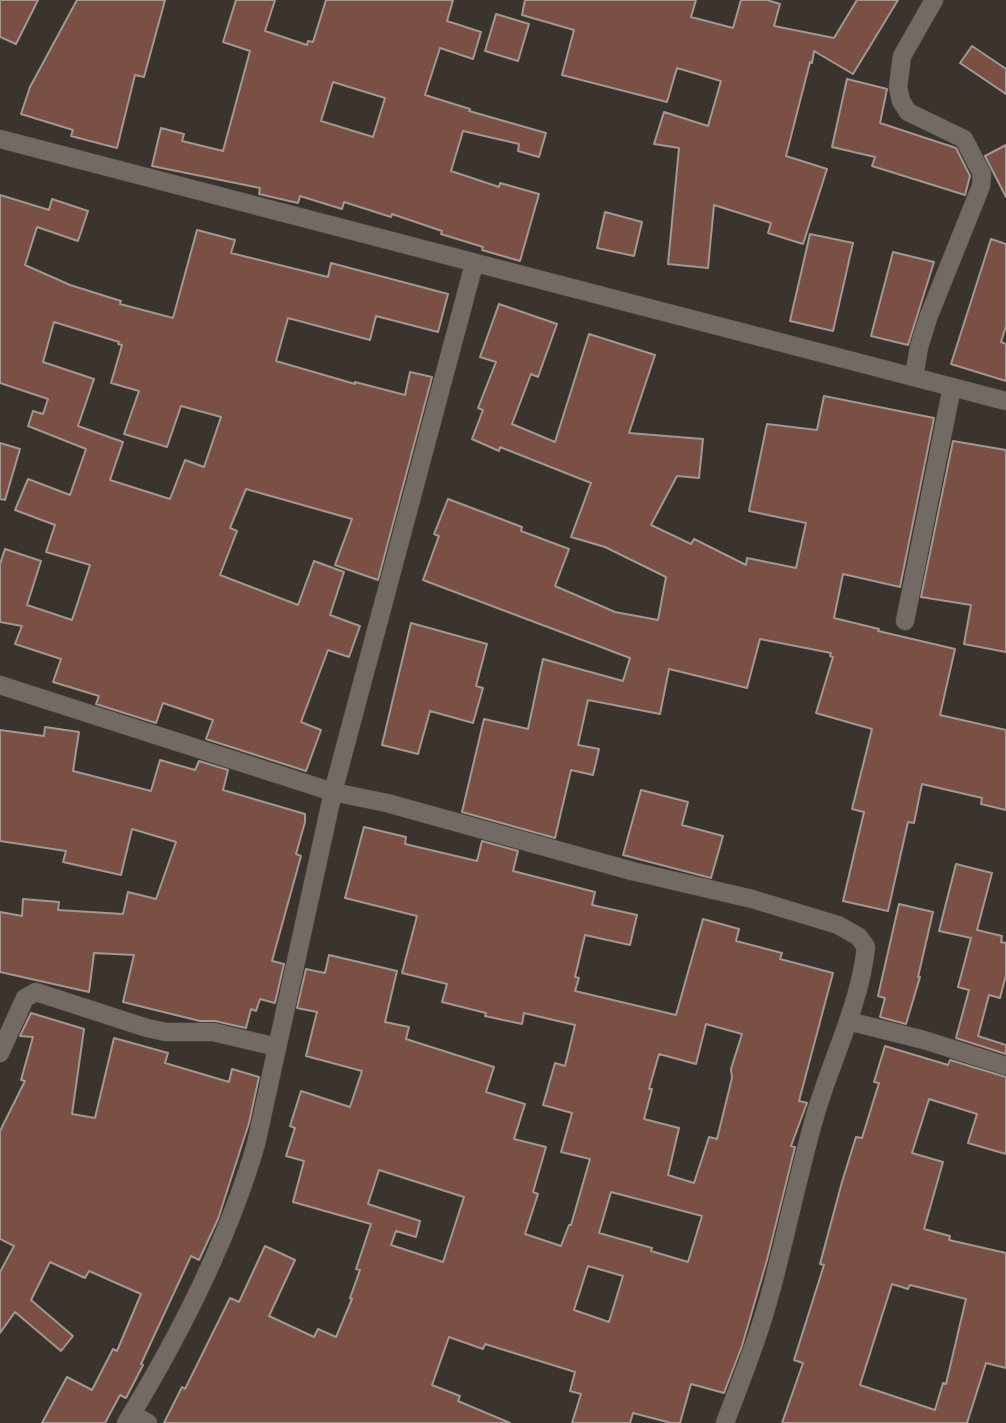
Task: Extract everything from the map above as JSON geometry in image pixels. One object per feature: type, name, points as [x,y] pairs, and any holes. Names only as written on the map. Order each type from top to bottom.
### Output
[{"type":"street","points":[[914,377],[922,337],[981,186],[982,174],[964,139],[908,112],[901,101],[898,87],[902,56],[934,0]]},
{"type":"street","points":[[0,139],[1006,401]]},
{"type":"street","points":[[135,1420],[209,1271],[247,1178],[333,792],[474,264]]},
{"type":"street","points":[[905,621],[952,387]]},
{"type":"street","points":[[0,685],[333,792],[387,803],[632,871],[751,899],[838,925],[859,937],[866,947],[864,963],[848,1021],[815,1115],[771,1290],[725,1423]]},
{"type":"street","points":[[0,1053],[25,998],[36,992],[148,1028],[166,1032],[213,1032],[277,1047]]},
{"type":"street","points":[[848,1021],[924,1040],[1006,1066]]},
{"type":"building","points":[[0,0],[38,0],[16,44],[0,37]]},
{"type":"building","points":[[77,0],[165,0],[144,77],[135,75],[117,148],[71,136],[73,130],[21,114],[30,87]]},
{"type":"building","points":[[236,0],[275,0],[265,31],[307,45],[308,41],[313,42],[326,0],[453,0],[447,21],[481,32],[473,59],[440,48],[425,95],[546,133],[539,157],[518,151],[519,144],[463,131],[451,171],[499,187],[500,183],[539,194],[520,261],[482,250],[483,247],[392,214],[391,217],[344,202],[342,209],[300,196],[298,203],[259,194],[260,188],[152,166],[161,128],[184,134],[182,141],[223,151],[250,51],[223,42]],"holes":[[[333,82],[385,98],[373,137],[321,121]]]},
{"type":"building","points":[[525,0],[696,0],[691,17],[733,28],[741,0],[767,0],[780,4],[774,26],[834,38],[857,0],[898,0],[853,74],[814,51],[786,156],[827,169],[803,244],[768,233],[771,223],[714,205],[708,268],[668,264],[679,148],[654,144],[664,112],[708,126],[721,81],[677,68],[667,102],[562,75],[574,30],[522,15]]},
{"type":"building","points":[[496,14],[529,24],[518,61],[485,51]]},
{"type":"building","points":[[972,46],[1006,69],[1006,94],[960,63]]},
{"type":"building","points":[[847,79],[887,89],[880,123],[956,148],[970,176],[965,195],[872,166],[875,157],[832,147]]},
{"type":"building","points":[[1006,145],[1006,197],[985,156]]},
{"type":"building","points":[[0,195],[49,210],[52,199],[88,211],[78,241],[37,227],[25,265],[70,285],[121,301],[120,304],[173,318],[197,230],[235,240],[231,253],[328,277],[331,263],[448,294],[438,332],[376,316],[370,340],[288,318],[276,361],[355,384],[405,395],[410,372],[432,377],[378,580],[335,565],[352,519],[246,489],[230,528],[237,531],[220,575],[298,605],[314,561],[344,572],[330,615],[360,626],[349,657],[328,650],[301,722],[321,730],[306,771],[206,739],[213,720],[163,703],[156,723],[96,704],[99,696],[53,682],[61,659],[15,644],[22,626],[0,622],[0,564],[5,549],[41,561],[27,605],[72,620],[90,565],[46,552],[55,525],[15,510],[28,479],[70,495],[86,449],[28,426],[33,411],[43,414],[48,399],[0,383]],"holes":[[[54,322],[119,342],[118,344],[122,345],[111,383],[139,391],[124,434],[167,447],[181,406],[221,417],[204,467],[185,460],[170,499],[110,480],[123,442],[78,426],[94,379],[43,362]]]},
{"type":"building","points":[[605,212],[642,222],[634,256],[597,248]]},
{"type":"building","points":[[810,234],[853,243],[833,331],[790,321]]},
{"type":"building","points":[[991,239],[1006,244],[1006,326],[1001,342],[1006,344],[1006,381],[951,364]]},
{"type":"building","points":[[893,252],[934,262],[908,345],[871,336]]},
{"type":"building","points":[[499,304],[557,324],[538,377],[531,374],[512,424],[555,442],[589,334],[655,355],[629,433],[703,439],[699,478],[677,476],[651,525],[691,544],[694,539],[746,565],[747,558],[796,568],[806,523],[749,511],[767,424],[817,430],[824,396],[934,418],[900,587],[843,574],[834,618],[955,649],[940,715],[1006,730],[1006,810],[981,804],[982,798],[922,784],[914,823],[908,822],[888,911],[843,901],[864,812],[852,809],[872,729],[816,713],[833,657],[830,656],[831,653],[760,639],[747,688],[669,669],[660,714],[588,700],[578,745],[599,749],[593,775],[571,770],[555,838],[462,812],[484,719],[528,729],[543,659],[623,681],[630,658],[423,580],[439,536],[434,534],[448,499],[522,527],[521,531],[569,549],[555,586],[615,612],[658,620],[666,577],[605,547],[571,537],[591,483],[500,447],[499,451],[472,439],[483,410],[478,408],[496,362],[480,357]]},
{"type":"building","points":[[953,441],[1006,450],[1006,652],[964,644],[971,605],[921,597]]},
{"type":"building","points":[[0,443],[20,449],[5,500],[0,499]]},
{"type":"building","points":[[411,623],[487,644],[476,686],[483,688],[473,723],[430,711],[418,754],[382,745]]},
{"type":"building","points":[[45,727],[79,732],[73,771],[151,791],[160,760],[195,770],[199,761],[228,770],[223,790],[305,814],[296,854],[301,856],[272,961],[284,964],[275,1003],[260,999],[256,1011],[251,1009],[246,1028],[215,1021],[200,1021],[123,1002],[134,955],[94,953],[89,992],[0,972],[0,912],[22,916],[23,899],[59,902],[58,910],[123,914],[128,892],[156,899],[176,842],[132,829],[121,875],[63,862],[66,851],[0,841],[0,730],[44,736]]},
{"type":"building","points":[[641,790],[688,802],[682,825],[723,836],[711,878],[623,855]]},
{"type":"building","points":[[364,827],[406,837],[405,844],[477,861],[482,841],[518,851],[513,871],[595,892],[592,905],[637,915],[630,945],[585,935],[575,977],[579,978],[575,991],[676,1015],[703,919],[739,929],[736,941],[782,953],[780,959],[833,973],[799,1101],[807,1103],[791,1146],[795,1147],[767,1260],[742,1346],[724,1393],[691,1384],[680,1423],[633,1413],[630,1423],[572,1423],[581,1394],[570,1391],[575,1372],[485,1344],[483,1349],[449,1337],[432,1385],[460,1396],[458,1401],[510,1423],[164,1423],[182,1387],[185,1389],[230,1298],[239,1302],[265,1246],[295,1260],[269,1316],[314,1337],[318,1329],[336,1337],[352,1299],[350,1298],[360,1270],[356,1269],[371,1224],[293,1202],[304,1161],[286,1156],[295,1128],[290,1126],[301,1091],[350,1107],[362,1071],[306,1056],[317,1012],[297,1008],[306,969],[325,973],[329,955],[397,971],[385,1022],[409,1027],[406,1039],[494,1067],[486,1092],[525,1104],[514,1139],[546,1147],[533,1192],[538,1194],[525,1234],[561,1246],[571,1225],[590,1159],[561,1152],[572,1113],[543,1105],[555,1063],[565,1066],[575,1025],[524,1013],[522,1024],[442,1002],[447,984],[402,973],[417,916],[345,898]],"holes":[[[706,1024],[742,1034],[731,1069],[732,1078],[717,1139],[709,1137],[694,1183],[668,1175],[679,1128],[644,1119],[659,1054],[696,1064]],[[379,1170],[464,1197],[443,1262],[391,1245],[396,1231],[416,1237],[420,1221],[368,1204]],[[611,1192],[702,1216],[688,1262],[651,1251],[652,1248],[599,1233]],[[588,1266],[623,1276],[609,1322],[574,1310]]]},
{"type":"building","points":[[956,864],[992,873],[977,930],[1002,936],[1001,942],[1006,943],[1006,975],[1000,998],[989,995],[978,1036],[1006,1045],[1006,1054],[956,1038],[969,990],[958,987],[971,938],[939,931]]},
{"type":"building","points":[[899,904],[933,912],[920,977],[906,1024],[880,1017],[885,998],[878,996]]},
{"type":"building","points":[[31,1013],[84,1029],[72,1114],[95,1118],[114,1038],[168,1053],[165,1063],[229,1082],[232,1069],[259,1077],[249,1123],[218,1219],[199,1260],[191,1256],[126,1398],[120,1395],[105,1423],[42,1423],[67,1377],[92,1390],[113,1349],[117,1351],[141,1294],[89,1271],[85,1278],[50,1262],[31,1300],[73,1336],[61,1351],[15,1312],[0,1333],[0,1272],[14,1246],[0,1239],[0,1131],[25,1081],[21,1080],[33,1037],[20,1036]]},
{"type":"building","points":[[885,1046],[948,1065],[950,1060],[1006,1077],[1006,1154],[968,1143],[977,1114],[929,1099],[912,1153],[943,1162],[924,1229],[950,1236],[949,1240],[1006,1253],[1006,1368],[986,1363],[967,1423],[782,1423],[803,1363],[794,1360],[824,1265],[820,1264],[842,1182],[856,1137],[862,1138],[879,1083],[874,1082]],"holes":[[[892,1284],[908,1289],[910,1285],[966,1299],[946,1384],[943,1383],[935,1410],[860,1385]]]}]
